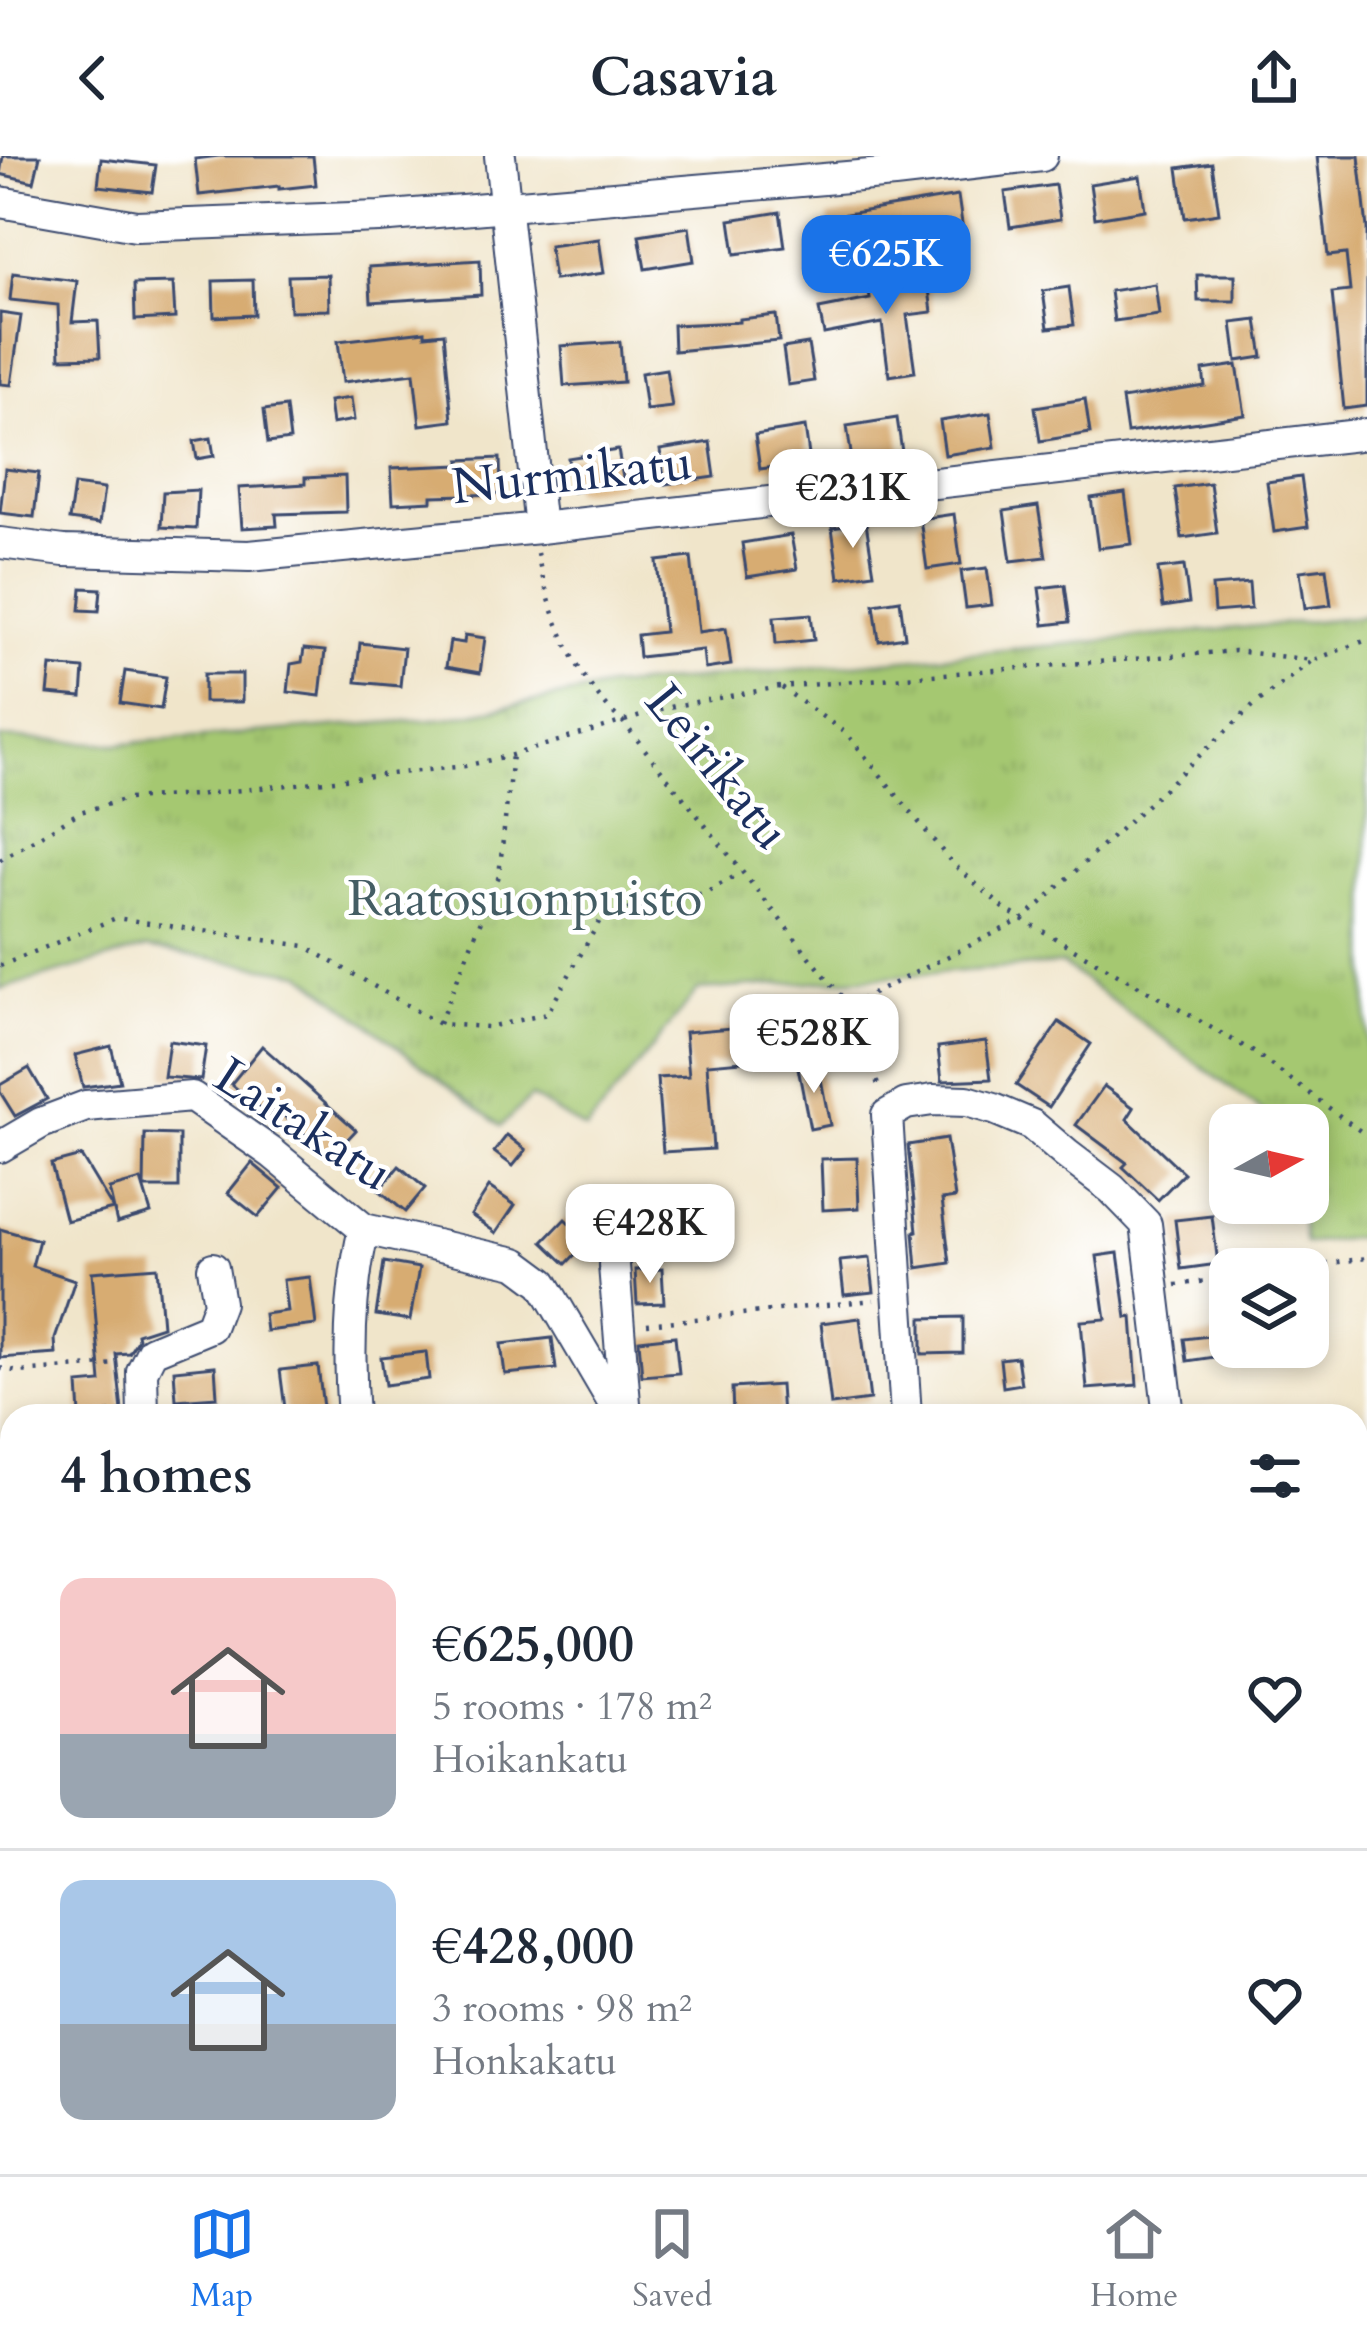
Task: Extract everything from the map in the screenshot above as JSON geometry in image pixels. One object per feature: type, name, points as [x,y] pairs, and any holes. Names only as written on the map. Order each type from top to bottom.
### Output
[{"type":"street","points":[[500,156],[540,528]]},
{"type":"street","points":[[0,202],[136,226],[379,217],[1042,156]]},
{"type":"street","name":"Nurmikatu","points":[[0,543],[64,551],[249,556],[540,528],[1367,434]]},
{"type":"street","name":"Laitakatu","points":[[0,1147],[40,1123],[86,1106],[192,1097],[272,1153],[364,1229],[516,1263],[543,1283],[616,1404]]},
{"type":"street","points":[[905,1404],[887,1115],[906,1105],[933,1100],[967,1101],[1032,1125],[1112,1189],[1146,1225],[1168,1404]]},
{"type":"street","points":[[352,1404],[349,1361],[354,1274],[364,1229]]},
{"type":"street","points":[[614,1265],[623,1404]]},
{"type":"street","points":[[143,1404],[142,1371],[152,1351],[210,1328],[219,1303],[213,1268]]},
{"type":"path","name":"Leirikatu","points":[[540,528],[536,546],[544,590],[566,645],[609,710],[849,1006],[887,1115]]},
{"type":"path","points":[[849,1006],[1025,918],[1254,705],[1313,660],[1367,640]]},
{"type":"path","points":[[0,860],[80,812],[127,799],[464,766],[674,706],[780,687],[1234,651],[1313,660]]},
{"type":"path","points":[[780,687],[848,734],[952,863],[1006,910],[1252,1051],[1367,1136]]},
{"type":"path","points":[[439,1024],[499,877],[512,755]]},
{"type":"path","points":[[0,966],[116,918],[305,946],[439,1024],[488,1027],[547,1014],[603,915],[704,892],[741,873]]},
{"type":"path","points":[[1329,1263],[1367,1258]]},
{"type":"path","points":[[1155,1288],[1209,1281]]},
{"type":"path","points":[[620,1327],[898,1298]]},
{"type":"path","points":[[0,1368],[19,1372],[147,1361]]},
{"type":"green space","name":"Raatosuonpuisto","points":[[1367,616],[1367,1236],[1305,1244],[1302,1224],[1329,1224],[1329,1104],[1252,1104],[1062,964],[698,990],[586,1130],[531,1097],[501,1126],[302,973],[147,948],[0,989],[0,738],[116,744],[447,718],[609,687]]},
{"type":"building","points":[[3,156],[40,156],[34,182],[0,174]]},
{"type":"building","points":[[313,156],[316,185],[199,195],[195,159]]},
{"type":"building","points":[[1317,156],[1359,156],[1367,228],[1367,406],[1344,409],[1332,293],[1350,291],[1346,254],[1328,256]]},
{"type":"building","points":[[101,159],[156,165],[152,192],[98,186]]},
{"type":"building","points":[[1212,163],[1219,213],[1185,218],[1178,168]]},
{"type":"building","points":[[1140,176],[1145,210],[1095,218],[1090,184]]},
{"type":"building","points":[[1055,185],[1060,219],[1010,227],[1005,192]]},
{"type":"building","points":[[958,196],[963,230],[834,251],[828,217]]},
{"type":"building","points":[[780,212],[785,247],[735,254],[730,220]]},
{"type":"building","points":[[689,227],[694,261],[645,269],[639,235]]},
{"type":"building","points":[[599,239],[604,273],[554,280],[549,246]]},
{"type":"building","points":[[480,260],[481,295],[371,302],[369,267]]},
{"type":"building","points":[[13,273],[77,281],[72,322],[98,321],[100,357],[60,358],[58,305],[10,300]]},
{"type":"building","points":[[927,274],[932,312],[907,315],[915,372],[889,376],[882,323],[824,334],[819,309],[870,299],[868,284]]},
{"type":"building","points":[[328,275],[329,310],[290,311],[288,276]]},
{"type":"building","points":[[1197,275],[1235,275],[1235,301],[1198,301]]},
{"type":"building","points":[[253,280],[254,315],[214,317],[213,281]]},
{"type":"building","points":[[173,283],[175,318],[135,320],[134,284]]},
{"type":"building","points":[[1155,284],[1159,315],[1114,321],[1110,291]]},
{"type":"building","points":[[1069,287],[1074,325],[1048,328],[1043,291]]},
{"type":"building","points":[[0,313],[21,316],[11,385],[0,384]]},
{"type":"building","points":[[776,315],[779,341],[674,351],[673,325]]},
{"type":"building","points":[[1257,320],[1263,357],[1237,361],[1232,323]]},
{"type":"building","points":[[425,331],[425,335],[444,333],[452,421],[420,425],[414,373],[343,382],[338,341]]},
{"type":"building","points":[[620,342],[623,382],[564,386],[561,346]]},
{"type":"building","points":[[808,344],[814,381],[788,385],[783,348]]},
{"type":"building","points":[[1237,365],[1245,415],[1127,433],[1122,399],[1205,386],[1203,370]]},
{"type":"building","points":[[666,369],[672,407],[646,410],[641,373]]},
{"type":"building","points":[[351,398],[354,420],[332,424],[329,401]]},
{"type":"building","points":[[1085,399],[1090,433],[1040,441],[1035,407]]},
{"type":"building","points":[[286,407],[290,440],[268,443],[264,410]]},
{"type":"building","points":[[990,413],[995,447],[945,455],[940,421]]},
{"type":"building","points":[[897,418],[902,452],[852,460],[847,426]]},
{"type":"building","points":[[805,427],[810,462],[760,469],[755,435]]},
{"type":"building","points":[[211,438],[214,456],[197,459],[194,441]]},
{"type":"building","points":[[710,442],[715,477],[665,484],[660,450]]},
{"type":"building","points":[[618,450],[624,484],[573,492],[568,458]]},
{"type":"building","points":[[500,458],[501,494],[432,496],[432,501],[393,503],[391,468]]},
{"type":"building","points":[[5,469],[39,473],[34,517],[0,513]]},
{"type":"building","points":[[345,476],[346,512],[276,514],[277,526],[242,528],[239,488]]},
{"type":"building","points":[[1301,477],[1308,527],[1274,532],[1267,482]]},
{"type":"building","points":[[1210,483],[1217,533],[1182,538],[1175,488]]},
{"type":"building","points":[[74,485],[104,489],[99,524],[69,520]]},
{"type":"building","points":[[198,490],[196,529],[161,527],[163,492]]},
{"type":"building","points":[[1125,493],[1132,544],[1098,548],[1091,498]]},
{"type":"building","points":[[1038,506],[1046,557],[1011,561],[1004,511]]},
{"type":"building","points":[[954,514],[961,564],[927,569],[920,519]]},
{"type":"building","points":[[866,523],[874,573],[839,578],[832,528]]},
{"type":"building","points":[[791,535],[797,569],[747,577],[742,543]]},
{"type":"building","points":[[691,557],[699,632],[726,628],[731,665],[705,669],[703,650],[639,657],[637,635],[664,632],[657,561]]},
{"type":"building","points":[[1184,566],[1189,603],[1163,607],[1158,569]]},
{"type":"building","points":[[987,568],[992,605],[966,608],[961,571]]},
{"type":"building","points":[[1326,568],[1331,605],[1305,608],[1300,571]]},
{"type":"building","points":[[1249,583],[1251,609],[1214,612],[1212,586]]},
{"type":"building","points":[[1065,585],[1070,622],[1044,625],[1039,588]]},
{"type":"building","points":[[82,588],[101,589],[99,611],[80,610]]},
{"type":"building","points":[[900,600],[905,637],[879,641],[874,604]]},
{"type":"building","points":[[811,614],[814,640],[776,644],[774,617]]},
{"type":"building","points":[[465,635],[485,638],[480,673],[446,667],[450,641],[464,643]]},
{"type":"building","points":[[360,643],[404,648],[400,686],[356,682]]},
{"type":"building","points":[[304,649],[325,651],[320,696],[288,692],[291,664],[302,662]]},
{"type":"building","points":[[51,666],[84,669],[82,697],[48,694]]},
{"type":"building","points":[[125,671],[166,677],[161,709],[120,703]]},
{"type":"building","points":[[204,674],[242,674],[242,702],[204,702]]},
{"type":"building","points":[[799,1022],[802,1056],[707,1064],[713,1149],[663,1152],[657,1078],[689,1076],[685,1032]]},
{"type":"building","points":[[1059,1022],[1091,1044],[1049,1107],[1016,1085]]},
{"type":"building","points":[[169,1041],[206,1046],[201,1080],[164,1077]]},
{"type":"building","points":[[986,1041],[991,1079],[942,1081],[938,1047]]},
{"type":"building","points":[[111,1046],[120,1082],[83,1087],[75,1055]]},
{"type":"building","points":[[262,1046],[356,1130],[331,1157],[275,1108],[269,1115],[231,1084]]},
{"type":"building","points":[[818,1064],[830,1125],[810,1129],[798,1068]]},
{"type":"building","points":[[29,1068],[47,1099],[15,1116],[0,1085]]},
{"type":"building","points":[[1104,1086],[1134,1108],[1127,1119],[1184,1173],[1158,1200],[1123,1167],[1127,1163],[1076,1125]]},
{"type":"building","points":[[145,1134],[179,1135],[179,1188],[144,1188]]},
{"type":"building","points":[[507,1135],[526,1150],[513,1166],[494,1152]]},
{"type":"building","points":[[946,1139],[955,1198],[942,1200],[950,1263],[917,1268],[908,1145]]},
{"type":"building","points":[[81,1156],[113,1209],[66,1221],[51,1164]]},
{"type":"building","points":[[857,1158],[859,1208],[823,1210],[821,1159]]},
{"type":"building","points":[[252,1163],[282,1188],[258,1217],[228,1193]]},
{"type":"building","points":[[399,1166],[425,1188],[405,1212],[379,1190]]},
{"type":"building","points":[[141,1180],[151,1213],[117,1223],[109,1189]]},
{"type":"building","points":[[489,1187],[515,1205],[496,1233],[471,1215]]},
{"type":"building","points":[[1209,1216],[1216,1248],[1209,1248],[1209,1265],[1181,1269],[1175,1220]]},
{"type":"building","points":[[565,1219],[588,1241],[566,1264],[543,1242]]},
{"type":"building","points":[[0,1229],[39,1240],[32,1266],[75,1280],[55,1339],[56,1354],[0,1358]]},
{"type":"building","points":[[1118,1253],[1127,1318],[1132,1317],[1137,1385],[1087,1389],[1081,1321],[1106,1319],[1097,1256]]},
{"type":"building","points":[[870,1258],[874,1292],[844,1295],[840,1261]]},
{"type":"building","points":[[384,1262],[419,1268],[410,1320],[376,1315]]},
{"type":"building","points":[[157,1267],[162,1326],[137,1334],[129,1353],[116,1354],[121,1404],[79,1404],[78,1384],[101,1382],[92,1272]]},
{"type":"building","points":[[662,1269],[664,1303],[637,1304],[635,1270]]},
{"type":"building","points":[[310,1277],[316,1325],[266,1331],[264,1314],[287,1311],[283,1280]]},
{"type":"building","points":[[963,1317],[963,1353],[922,1354],[922,1318]]},
{"type":"building","points":[[860,1318],[870,1400],[831,1404],[821,1323]]},
{"type":"building","points":[[675,1336],[679,1373],[642,1376],[639,1340]]},
{"type":"building","points":[[1209,1336],[1209,1358],[1187,1361],[1184,1339]]},
{"type":"building","points":[[552,1338],[556,1369],[505,1374],[501,1344]]},
{"type":"building","points":[[426,1352],[429,1379],[385,1385],[381,1357]]},
{"type":"building","points":[[1017,1357],[1021,1384],[1003,1387],[1000,1359]]},
{"type":"building","points":[[215,1366],[217,1397],[176,1400],[174,1370]]},
{"type":"building","points":[[318,1366],[323,1404],[284,1404],[280,1370]]},
{"type":"building","points":[[780,1385],[781,1404],[733,1404],[732,1388]]}]
